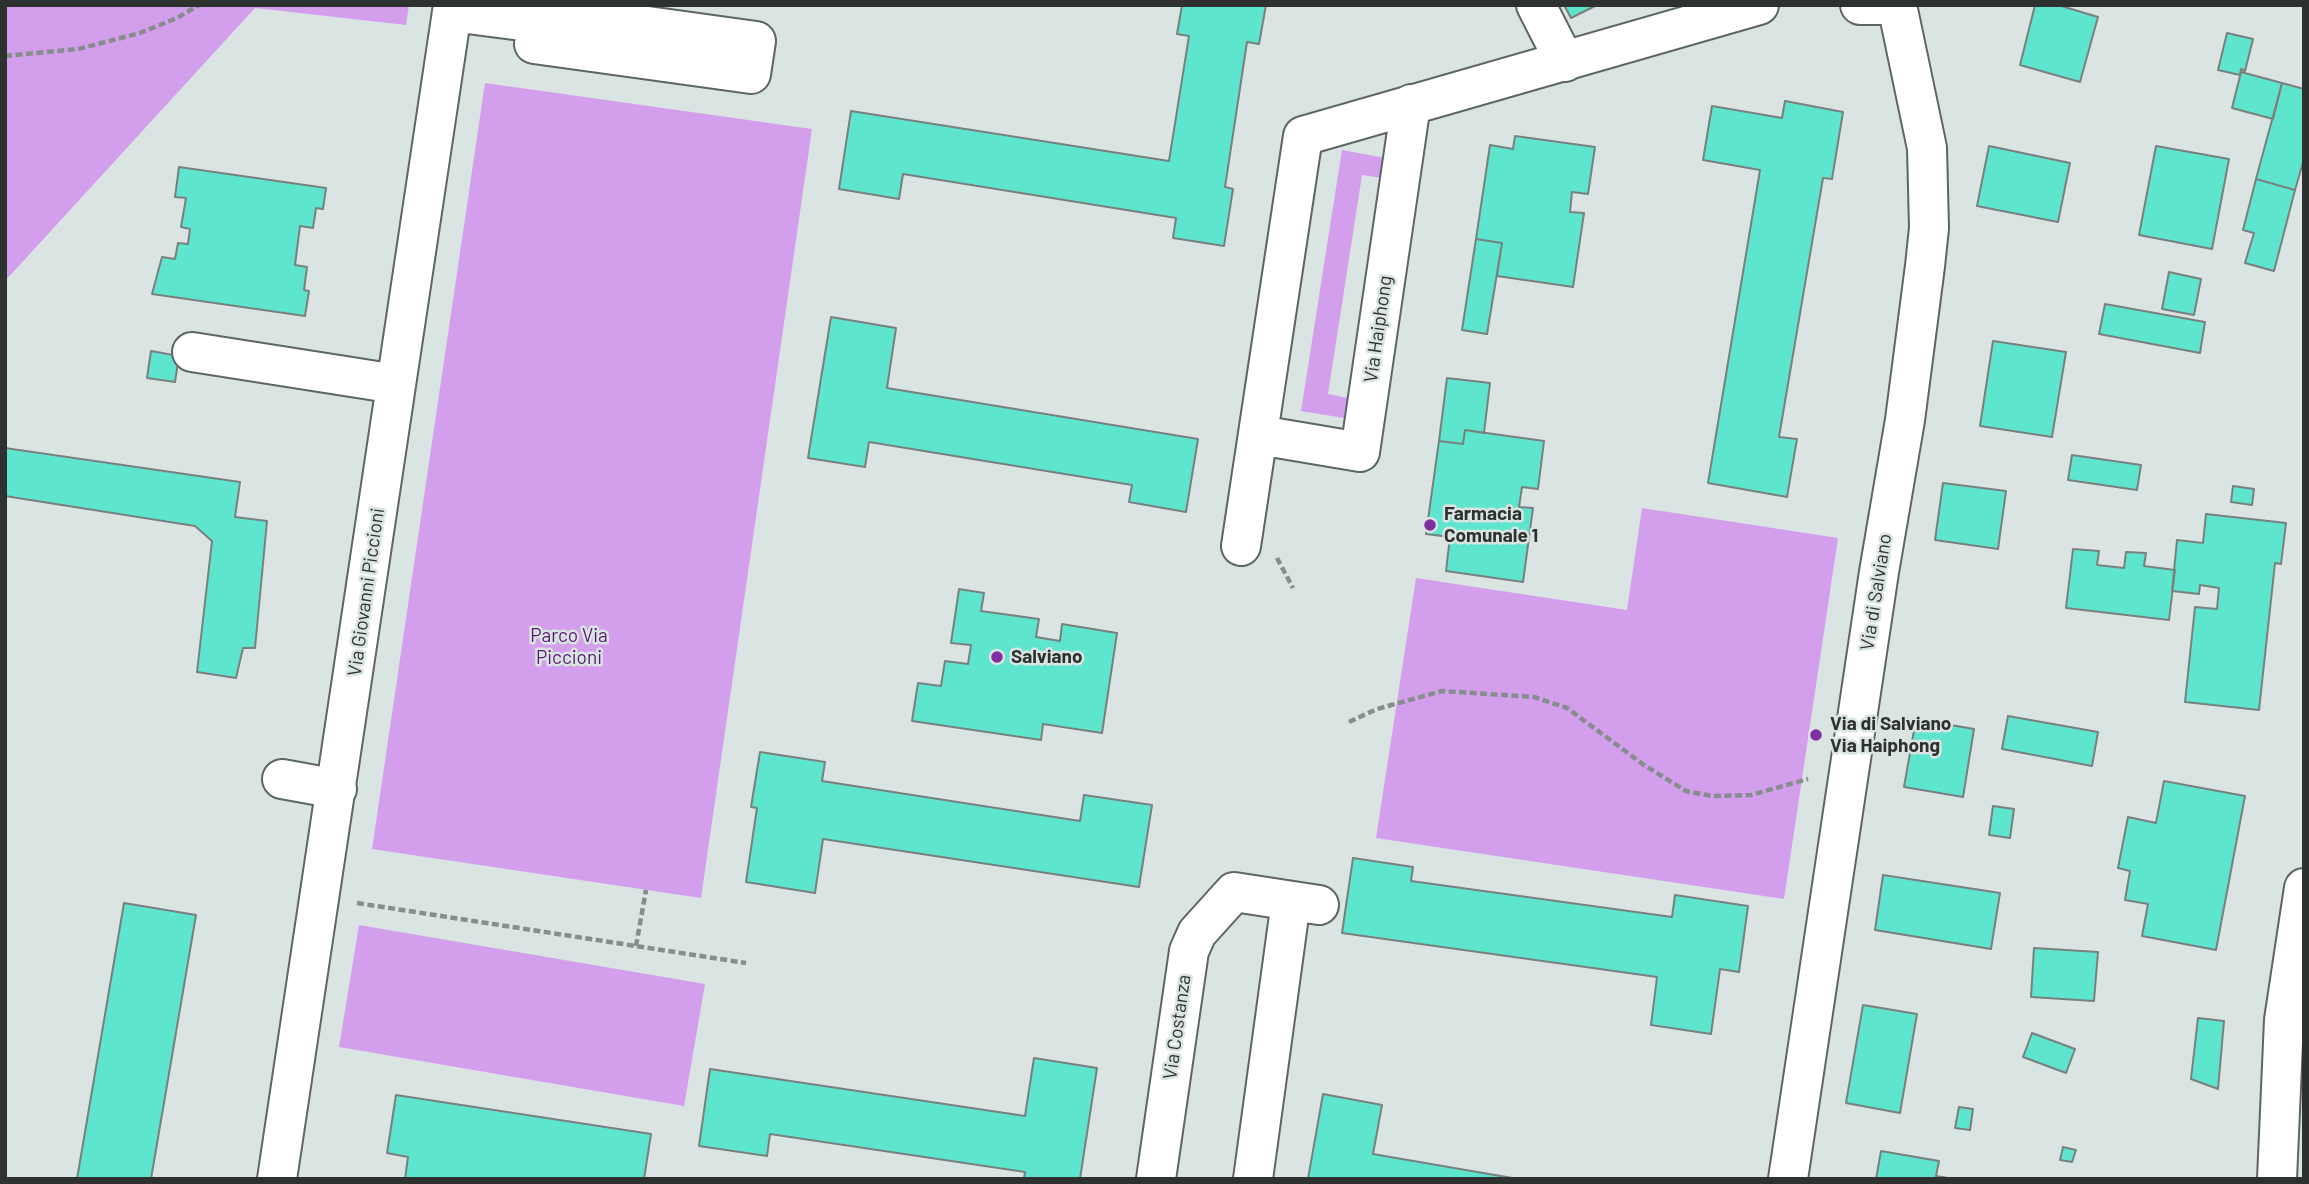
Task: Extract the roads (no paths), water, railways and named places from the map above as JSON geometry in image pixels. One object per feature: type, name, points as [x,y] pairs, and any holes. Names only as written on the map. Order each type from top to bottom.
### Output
[{"type":"street","points":[[1536,5],[1564,62]]},
{"type":"street","points":[[1241,546],[1303,136],[1759,5]]},
{"type":"street","points":[[1860,5],[1884,5]]},
{"type":"street","name":"Via di Salviano","points":[[1787,1179],[1905,420],[1929,228],[1927,148],[1897,5]]},
{"type":"street","points":[[452,9],[526,17],[539,11],[756,41],[751,74],[534,44],[526,17]]},
{"type":"street","name":"Via Giovanni Piccioni","points":[[277,1179],[452,9]]},
{"type":"street","name":"Via Haiphong","points":[[1259,435],[1360,452],[1411,104]]},
{"type":"street","points":[[192,352],[396,384]]},
{"type":"street","points":[[282,779],[337,789]]},
{"type":"street","points":[[2277,1179],[2284,1020],[2304,888]]},
{"type":"street","name":"Via Costanza","points":[[1156,1179],[1189,951],[1209,917],[1234,892],[1305,903],[1253,1179]]},
{"type":"place","name":"Farmacia Comunale 1","points":[[1430,525]]},
{"type":"place","name":"Salviano","points":[[997,657]]},
{"type":"place","name":"Via di Salviano Via Haiphong","points":[[1816,735]]},
{"type":"park label","name":"Parco Via Piccioni","points":[[569,647]]}]
